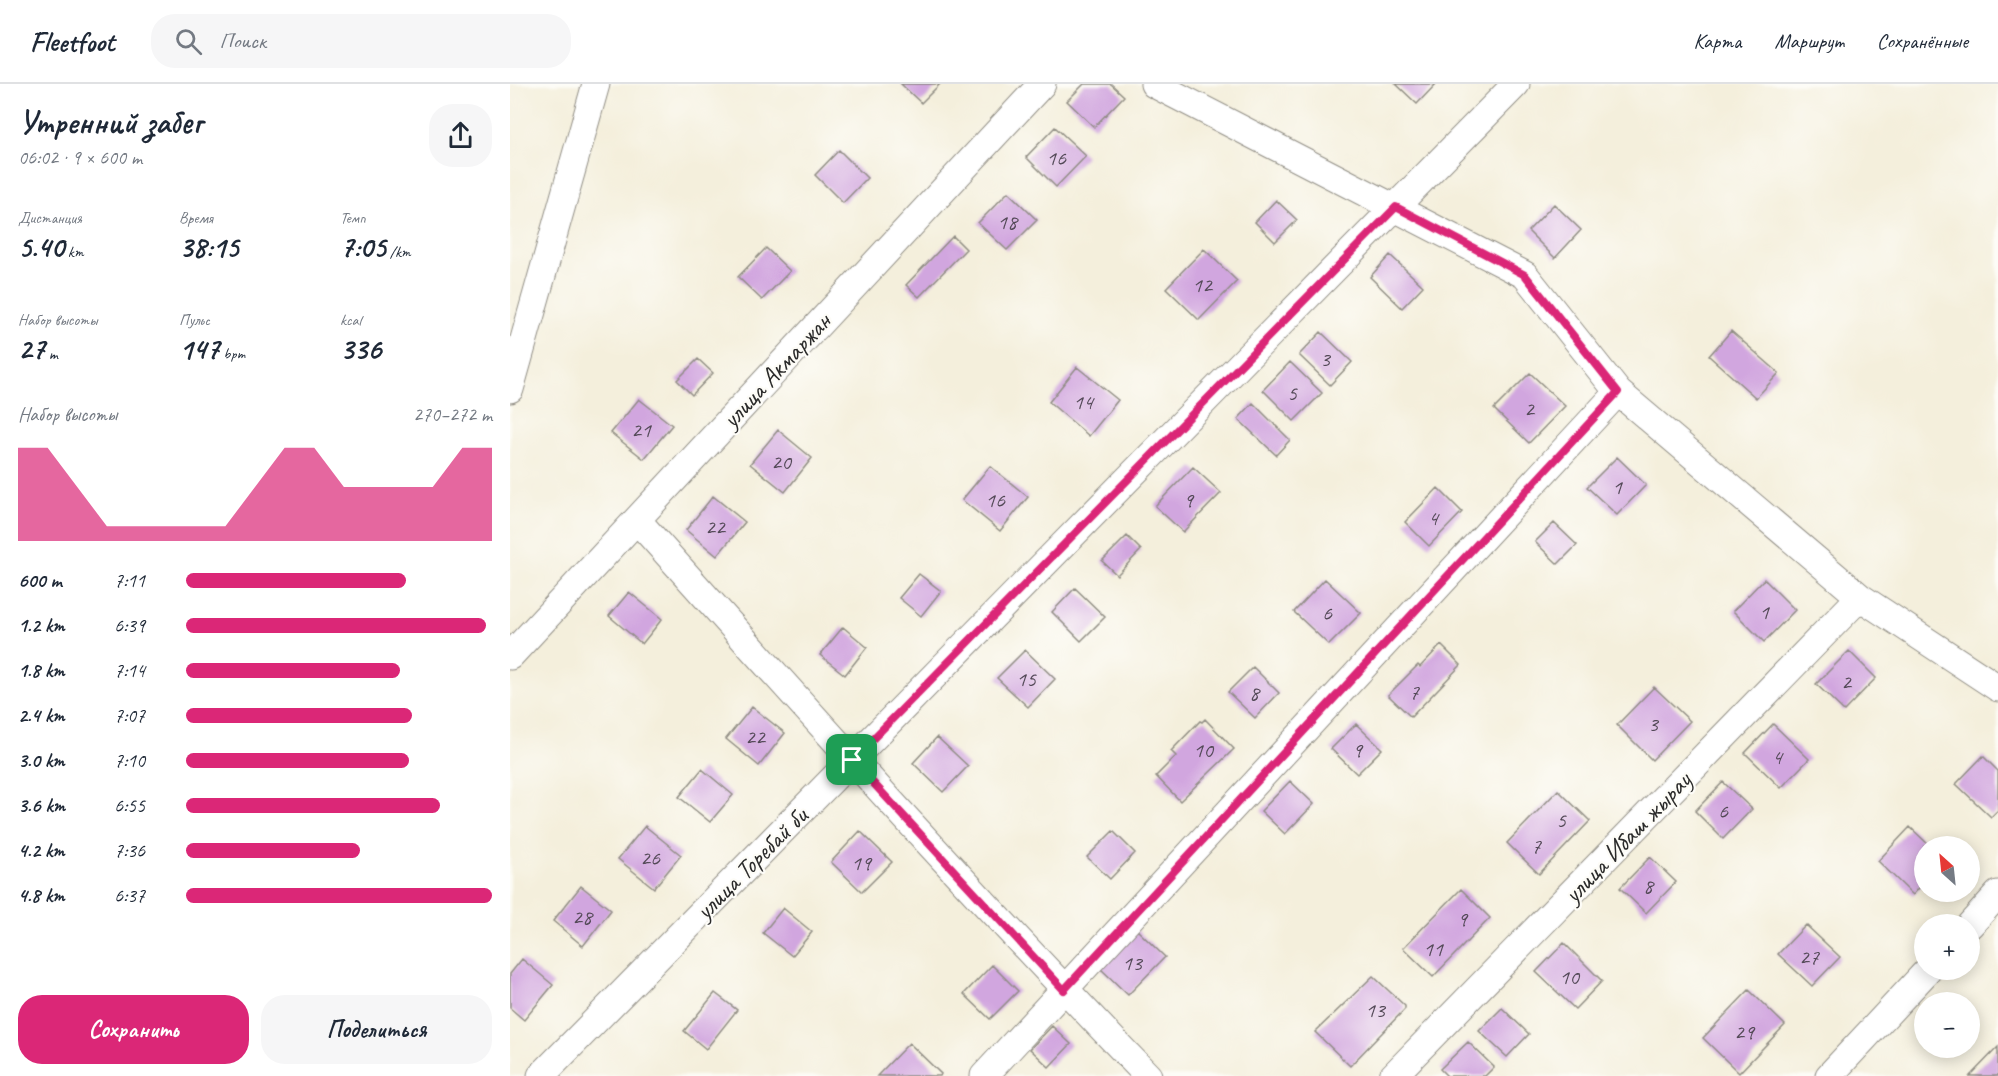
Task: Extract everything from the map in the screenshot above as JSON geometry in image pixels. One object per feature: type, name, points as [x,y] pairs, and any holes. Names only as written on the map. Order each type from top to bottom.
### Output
[{"type":"street","points":[[510,389],[596,84]]},
{"type":"street","name":"улица Акмаржан","points":[[510,656],[1042,84]]},
{"type":"street","points":[[1154,84],[1525,275],[1618,392],[1860,597],[1998,688]]},
{"type":"street","name":"улица Торебай би","points":[[541,1076],[1516,84]]},
{"type":"street","points":[[984,1076],[1618,392]]},
{"type":"street","points":[[637,520],[852,760],[1064,990],[1148,1076]]},
{"type":"street","name":"улица Ибаш жырау","points":[[1393,1076],[1860,597]]},
{"type":"street","points":[[1980,914],[1998,894]]},
{"type":"street","points":[[1829,1076],[1919,980]]},
{"type":"building","points":[[901,84],[940,84],[921,103]]},
{"type":"building","points":[[1084,84],[1111,84],[1124,96],[1094,127],[1067,101]]},
{"type":"building","points":[[1396,84],[1436,84],[1417,104]]},
{"type":"building","points":[[1055,127],[1086,156],[1056,187],[1026,157]]},
{"type":"building","points":[[839,150],[867,178],[843,203],[815,175]]},
{"type":"building","points":[[1008,192],[1037,220],[1007,250],[978,223]]},
{"type":"building","points":[[1276,200],[1297,220],[1275,242],[1255,222]]},
{"type":"building","points":[[1554,204],[1581,230],[1555,258],[1528,231]]},
{"type":"building","points":[[953,236],[966,249],[919,297],[906,285]]},
{"type":"building","points":[[766,248],[790,271],[762,300],[738,277]]},
{"type":"building","points":[[1204,249],[1237,281],[1199,320],[1166,288]]},
{"type":"building","points":[[1390,255],[1423,286],[1402,308],[1370,277]]},
{"type":"building","points":[[1731,331],[1779,373],[1756,398],[1709,356]]},
{"type":"building","points":[[1321,332],[1352,362],[1330,385],[1299,355]]},
{"type":"building","points":[[698,359],[713,373],[692,395],[677,380]]},
{"type":"building","points":[[1290,362],[1322,393],[1294,421],[1263,390]]},
{"type":"building","points":[[1077,367],[1118,400],[1089,436],[1049,402]]},
{"type":"building","points":[[1530,373],[1565,406],[1529,443],[1494,409]]},
{"type":"building","points":[[639,399],[672,425],[644,459],[611,433]]},
{"type":"building","points":[[1253,403],[1290,440],[1276,455],[1238,419]]},
{"type":"building","points":[[778,430],[812,458],[785,492],[750,464]]},
{"type":"building","points":[[1617,457],[1646,485],[1617,515],[1587,487]]},
{"type":"building","points":[[990,466],[1028,497],[1000,531],[962,500]]},
{"type":"building","points":[[1193,467],[1221,493],[1183,532],[1155,506]]},
{"type":"building","points":[[1438,488],[1462,512],[1429,546],[1405,522]]},
{"type":"building","points":[[713,496],[745,522],[717,556],[686,530]]},
{"type":"building","points":[[1554,523],[1577,545],[1558,564],[1535,542]]},
{"type":"building","points":[[1127,536],[1141,550],[1117,575],[1102,561]]},
{"type":"building","points":[[919,574],[941,591],[921,616],[899,598]]},
{"type":"building","points":[[1325,579],[1361,613],[1329,645],[1294,612]]},
{"type":"building","points":[[1764,579],[1795,610],[1764,642],[1733,611]]},
{"type":"building","points":[[1075,588],[1105,617],[1081,641],[1052,612]]},
{"type":"building","points":[[629,592],[662,619],[642,644],[609,616]]},
{"type":"building","points":[[843,627],[867,647],[845,675],[820,655]]},
{"type":"building","points":[[1441,645],[1461,665],[1411,717],[1388,695]]},
{"type":"building","points":[[1025,650],[1055,679],[1028,707],[997,678]]},
{"type":"building","points":[[1849,651],[1876,678],[1844,711],[1816,684]]},
{"type":"building","points":[[1253,667],[1279,693],[1255,718],[1228,692]]},
{"type":"building","points":[[1654,687],[1690,721],[1652,760],[1617,725]]},
{"type":"building","points":[[752,707],[785,733],[759,766],[726,739]]},
{"type":"building","points":[[1205,719],[1234,749],[1180,801],[1156,776],[1176,756],[1171,751],[1200,721]]},
{"type":"building","points":[[1356,724],[1382,749],[1357,774],[1331,749]]},
{"type":"building","points":[[1773,724],[1809,759],[1781,788],[1745,753]]},
{"type":"building","points":[[937,737],[968,766],[943,792],[913,763]]},
{"type":"building","points":[[1983,756],[1998,771],[1998,810],[1991,817],[1956,784]]},
{"type":"building","points":[[702,769],[733,795],[710,822],[679,797]]},
{"type":"building","points":[[1290,781],[1314,804],[1285,834],[1261,811]]},
{"type":"building","points":[[1723,782],[1752,809],[1723,839],[1695,811]]},
{"type":"building","points":[[1558,790],[1590,821],[1539,874],[1507,843]]},
{"type":"building","points":[[645,826],[681,855],[654,888],[618,859]]},
{"type":"building","points":[[1910,827],[1919,836],[1914,836],[1913,895],[1878,861]]},
{"type":"building","points":[[860,831],[892,862],[862,892],[831,862]]},
{"type":"building","points":[[1113,831],[1135,853],[1110,879],[1087,857]]},
{"type":"building","points":[[1650,857],[1676,882],[1646,913],[1620,888]]},
{"type":"building","points":[[581,886],[611,910],[583,946],[553,921]]},
{"type":"building","points":[[1461,889],[1490,918],[1433,977],[1403,948]]},
{"type":"building","points":[[783,908],[812,932],[792,956],[763,933]]},
{"type":"building","points":[[1806,925],[1840,957],[1812,986],[1778,954]]},
{"type":"building","points":[[1137,930],[1165,957],[1128,995],[1100,968]]},
{"type":"building","points":[[1564,943],[1602,981],[1575,1009],[1536,972]]},
{"type":"building","points":[[522,959],[553,985],[524,1020],[510,1008],[510,974]]},
{"type":"building","points":[[992,965],[1018,991],[990,1019],[964,994]]},
{"type":"building","points":[[1373,976],[1405,1006],[1405,1009],[1350,1066],[1315,1032]]},
{"type":"building","points":[[1749,990],[1785,1025],[1739,1073],[1703,1038]]},
{"type":"building","points":[[715,993],[737,1010],[706,1049],[684,1031]]},
{"type":"building","points":[[1502,1008],[1529,1034],[1507,1057],[1479,1031]]},
{"type":"building","points":[[1052,1026],[1071,1044],[1049,1067],[1030,1049]]},
{"type":"building","points":[[1468,1042],[1494,1067],[1485,1076],[1447,1076],[1440,1069]]},
{"type":"building","points":[[909,1043],[941,1074],[940,1076],[877,1076]]},
{"type":"building","points":[[1998,1047],[1998,1076],[1970,1076]]},
{"type":"route","points":[[1396,207],[1525,275],[1618,392],[1064,990],[852,760],[1396,207]]}]
